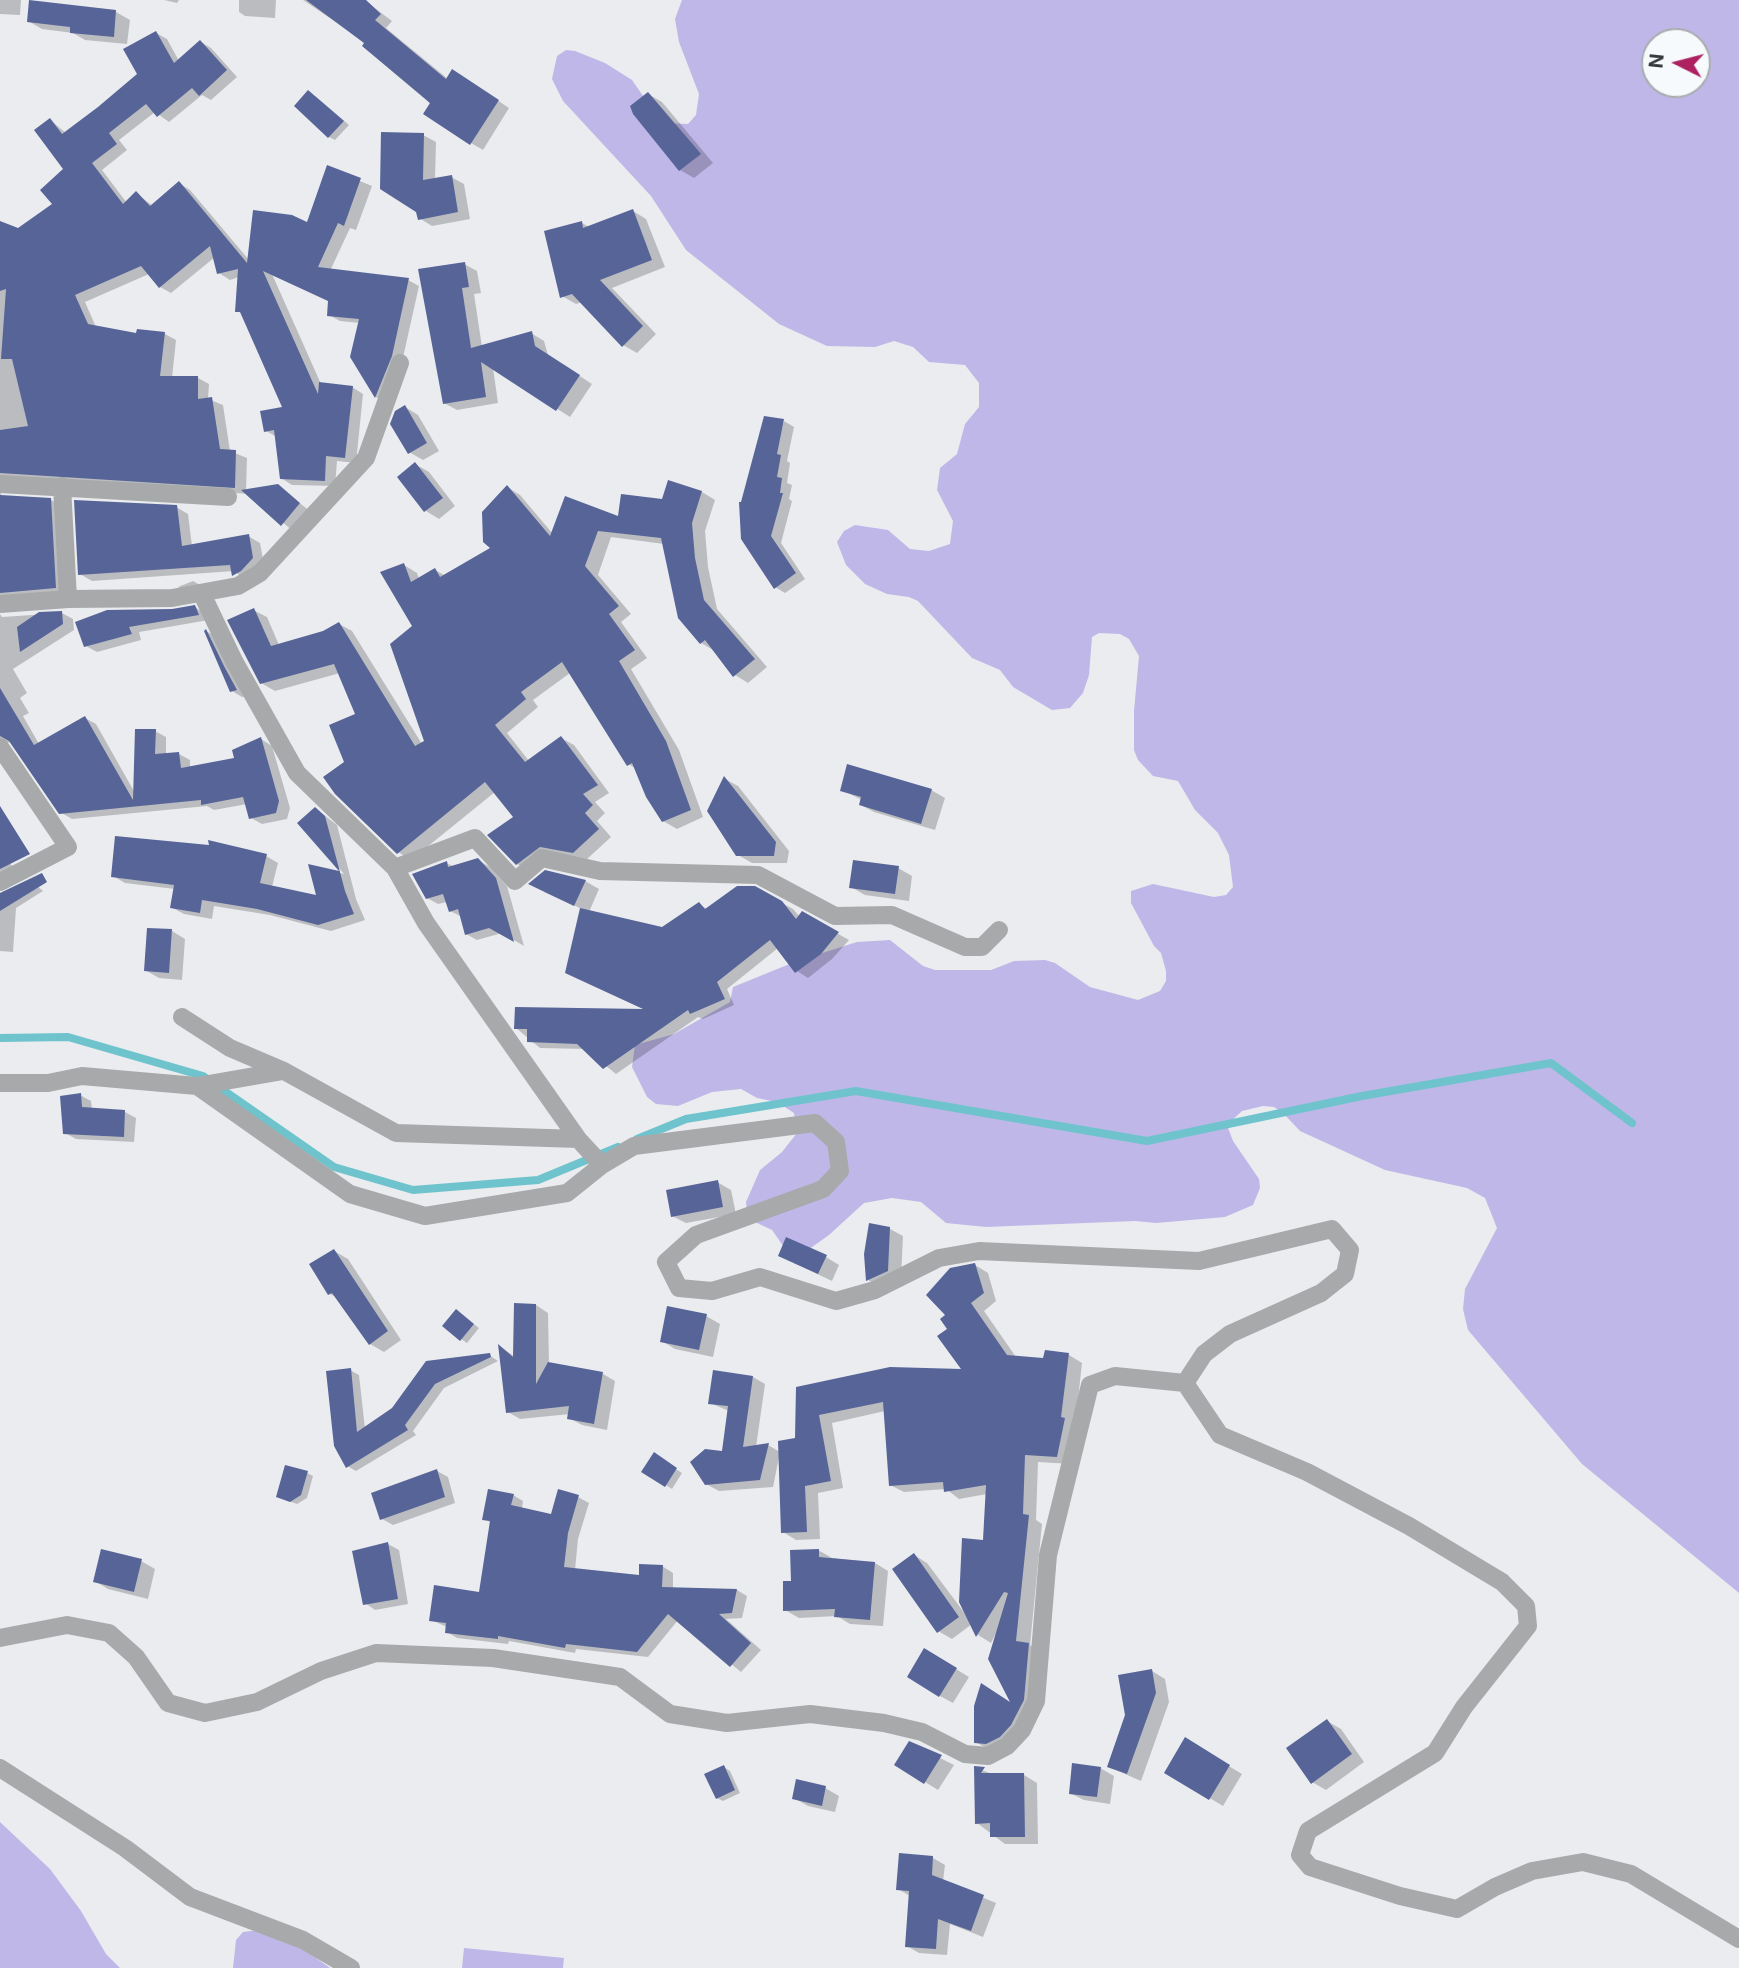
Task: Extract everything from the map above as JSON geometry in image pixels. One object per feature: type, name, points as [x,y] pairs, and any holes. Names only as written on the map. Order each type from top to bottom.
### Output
[{"type":"street","points":[[0,604],[68,599],[172,598],[238,586],[260,573],[366,458],[400,363]]},
{"type":"street","points":[[0,485],[62,485],[228,497]]},
{"type":"street","points":[[62,485],[68,599]]},
{"type":"street","points":[[202,594],[234,661],[297,773],[395,868],[426,923],[578,1139],[602,1165]]},
{"type":"street","points":[[0,747],[68,847],[0,882]]},
{"type":"street","points":[[395,868],[475,838],[515,881],[542,858],[600,871],[758,875],[835,916],[892,915],[965,947],[982,947],[999,930]]},
{"type":"street","points":[[182,1017],[230,1048],[284,1071],[396,1133],[578,1139]]},
{"type":"street","points":[[0,1083],[48,1083],[82,1076],[197,1086],[284,1071]]},
{"type":"street","points":[[197,1086],[350,1194],[425,1216],[567,1193],[602,1165],[634,1146],[815,1123],[836,1142],[839,1171],[823,1189],[696,1235],[666,1262],[678,1288],[712,1292],[760,1277],[836,1301],[875,1290],[939,1258],[979,1251],[1199,1261],[1332,1229],[1350,1250],[1345,1274],[1321,1293],[1230,1334],[1204,1354],[1185,1383]]},
{"type":"street","points":[[0,1639],[67,1625],[109,1633],[136,1657],[167,1703],[205,1713],[257,1702],[321,1671],[376,1653],[493,1658],[620,1677],[670,1714],[727,1723],[810,1714],[884,1723],[922,1732],[965,1754],[988,1756],[1007,1746],[1022,1730],[1036,1701],[1048,1555],[1090,1385],[1115,1376],[1185,1383]]},
{"type":"street","points":[[1185,1383],[1220,1435],[1307,1472],[1409,1526],[1502,1582],[1526,1606],[1528,1626],[1464,1707],[1435,1753],[1308,1831],[1300,1855],[1310,1867],[1400,1896],[1457,1909],[1532,1871],[1583,1862],[1631,1874],[1739,1940]]},
{"type":"street","points":[[0,1768],[125,1848],[190,1897],[303,1940],[351,1968]]},
{"type":"shaded area","points":[[682,0],[1739,0],[1739,1593],[1582,1464],[1468,1330],[1463,1309],[1465,1289],[1497,1228],[1485,1198],[1467,1188],[1385,1170],[1300,1131],[1283,1113],[1274,1107],[1263,1106],[1242,1111],[1227,1125],[1233,1141],[1259,1179],[1260,1188],[1253,1205],[1225,1217],[1156,1223],[1135,1221],[986,1227],[946,1223],[921,1202],[892,1198],[864,1203],[829,1235],[805,1252],[786,1250],[772,1230],[755,1222],[747,1212],[746,1202],[760,1170],[782,1152],[797,1133],[794,1113],[777,1102],[757,1098],[741,1089],[712,1092],[678,1106],[656,1104],[647,1097],[632,1067],[635,1045],[674,1034],[730,1002],[733,987],[797,961],[857,942],[890,940],[923,966],[935,970],[991,970],[1014,961],[1045,960],[1055,963],[1090,987],[1138,1000],[1160,991],[1166,981],[1166,971],[1161,953],[1154,946],[1131,903],[1131,891],[1153,884],[1214,897],[1226,895],[1233,887],[1229,855],[1218,833],[1195,810],[1178,781],[1153,776],[1138,760],[1134,750],[1134,711],[1139,656],[1129,639],[1120,634],[1099,633],[1092,637],[1089,675],[1083,693],[1070,708],[1052,710],[1013,687],[1000,670],[972,658],[918,601],[887,594],[865,584],[846,565],[837,542],[844,531],[855,525],[888,530],[910,549],[929,551],[950,544],[953,521],[937,490],[940,468],[957,454],[965,424],[979,407],[979,383],[965,365],[929,362],[913,347],[894,341],[875,347],[827,346],[779,324],[686,250],[651,196],[563,101],[552,79],[557,56],[566,50],[575,51],[605,63],[632,80],[650,106],[668,123],[688,124],[696,115],[699,94],[679,42],[675,19]]},
{"type":"shaded area","points":[[0,1822],[50,1869],[81,1911],[106,1954],[120,1968],[0,1968]]},
{"type":"shaded area","points":[[274,1928],[330,1968],[233,1968],[236,1940],[243,1932]]},
{"type":"shaded area","points":[[464,1948],[564,1958],[563,1968],[462,1968]]},
{"type":"building","points":[[29,0],[116,10],[114,37],[70,33],[70,27],[27,22]]},
{"type":"building","points":[[306,0],[366,0],[381,14],[375,20],[446,79],[452,69],[499,100],[470,145],[423,114],[430,103],[362,46],[364,43]]},
{"type":"building","points":[[156,31],[174,63],[200,40],[227,70],[199,96],[192,88],[157,117],[146,104],[109,133],[117,144],[92,163],[123,204],[136,191],[150,206],[179,181],[247,263],[253,210],[292,215],[307,222],[327,165],[361,178],[344,226],[338,223],[318,267],[409,278],[392,356],[375,398],[350,357],[359,319],[327,316],[328,301],[263,271],[318,394],[319,382],[353,386],[345,458],[326,456],[325,481],[280,479],[274,430],[264,432],[260,411],[282,407],[240,312],[235,312],[238,269],[217,274],[210,246],[159,288],[141,266],[75,295],[88,324],[136,333],[137,329],[165,332],[160,376],[198,376],[198,399],[212,397],[220,449],[236,450],[235,488],[0,473],[0,430],[28,426],[12,359],[1,359],[6,289],[0,291],[0,221],[18,228],[52,204],[40,190],[63,169],[34,130],[50,118],[62,134],[98,107],[137,74],[123,49]]},
{"type":"building","points":[[308,90],[344,121],[328,138],[294,106]]},
{"type":"building","points":[[648,92],[701,154],[679,171],[633,114],[630,106]]},
{"type":"building","points":[[381,132],[424,133],[423,180],[452,175],[458,212],[418,220],[416,212],[380,189]]},
{"type":"building","points":[[633,209],[652,260],[600,280],[643,326],[622,347],[572,294],[560,298],[544,231],[582,221],[583,228]]},
{"type":"building","points":[[465,262],[469,287],[462,288],[471,348],[532,331],[535,346],[580,375],[556,411],[481,362],[486,397],[443,404],[418,269]]},
{"type":"building","points":[[405,405],[427,443],[408,454],[390,424],[395,411]]},
{"type":"building","points":[[764,416],[784,419],[777,454],[781,455],[777,477],[782,478],[780,493],[783,493],[771,536],[796,573],[774,589],[741,539],[739,502]]},
{"type":"building","points":[[415,462],[443,498],[424,512],[397,477]]},
{"type":"building","points":[[668,480],[702,491],[692,523],[695,558],[704,600],[755,659],[733,677],[705,640],[700,644],[678,618],[661,538],[598,531],[585,566],[619,606],[609,614],[635,650],[619,661],[666,741],[691,810],[662,822],[646,797],[632,763],[627,766],[562,662],[521,692],[526,699],[495,725],[525,762],[561,736],[598,785],[583,794],[593,805],[585,813],[599,829],[573,853],[540,847],[516,865],[487,835],[513,817],[485,782],[397,854],[335,794],[323,777],[344,762],[329,725],[355,714],[334,664],[260,684],[227,620],[254,608],[271,646],[323,631],[339,622],[415,746],[424,741],[390,644],[412,626],[380,572],[404,563],[411,582],[435,568],[440,577],[490,548],[483,542],[482,512],[507,485],[550,536],[565,496],[618,516],[621,494],[662,499]]},
{"type":"building","points":[[278,484],[300,503],[281,526],[241,490]]},
{"type":"building","points":[[0,495],[51,498],[56,588],[0,593]]},
{"type":"building","points":[[74,500],[177,505],[182,546],[249,534],[253,558],[232,576],[230,565],[78,575]]},
{"type":"building","points":[[195,605],[199,615],[129,627],[132,634],[84,647],[75,622],[107,610],[172,609]]},
{"type":"building","points":[[62,611],[63,624],[20,652],[17,627],[39,612]]},
{"type":"building","points":[[206,629],[237,690],[230,692],[204,631]]},
{"type":"building","points":[[0,688],[34,745],[85,716],[133,800],[135,729],[156,729],[155,754],[179,752],[181,768],[234,758],[232,750],[261,737],[279,801],[276,813],[249,819],[243,797],[201,805],[201,800],[59,814],[9,741],[0,736]]},
{"type":"building","points":[[847,764],[932,789],[921,824],[859,805],[861,797],[840,791]]},
{"type":"building","points":[[724,776],[776,842],[774,856],[736,856],[707,811]]},
{"type":"building","points":[[0,806],[30,854],[0,869]]},
{"type":"building","points":[[315,807],[325,816],[345,891],[354,914],[318,925],[257,909],[202,900],[200,913],[170,908],[174,885],[111,877],[115,836],[209,845],[208,840],[267,854],[260,883],[316,895],[308,864],[339,871],[297,823]]},
{"type":"building","points":[[478,858],[496,878],[514,942],[489,928],[465,935],[458,909],[449,912],[443,894],[426,899],[412,874],[447,861],[448,867]]},
{"type":"building","points":[[853,860],[899,866],[895,894],[849,888]]},
{"type":"building","points":[[545,870],[586,880],[574,906],[528,884]]},
{"type":"building","points":[[42,873],[47,882],[0,911],[0,893]]},
{"type":"building","points":[[737,886],[755,886],[782,901],[796,919],[802,911],[839,932],[821,954],[795,973],[770,940],[717,982],[725,999],[690,1014],[688,1010],[603,1069],[577,1044],[527,1042],[527,1029],[514,1029],[515,1007],[643,1009],[565,973],[580,908],[662,927],[699,902],[705,909]]},
{"type":"building","points":[[147,928],[172,929],[169,973],[144,971]]},
{"type":"building","points":[[81,1093],[82,1107],[125,1110],[124,1137],[63,1134],[60,1096]]},
{"type":"building","points":[[718,1180],[723,1207],[671,1217],[666,1190]]},
{"type":"building","points":[[869,1223],[890,1227],[888,1271],[866,1281],[864,1254]]},
{"type":"building","points":[[786,1237],[827,1255],[818,1274],[778,1256]]},
{"type":"building","points":[[334,1249],[388,1331],[369,1345],[332,1293],[328,1295],[309,1264]]},
{"type":"building","points":[[975,1263],[984,1293],[971,1303],[1007,1355],[1043,1358],[1045,1350],[1069,1353],[1061,1417],[1065,1418],[1057,1457],[1025,1455],[1023,1514],[1029,1515],[1016,1641],[1029,1643],[1024,1700],[1011,1725],[1000,1737],[986,1744],[974,1743],[974,1706],[981,1683],[1010,1702],[988,1659],[1008,1593],[1004,1592],[976,1637],[959,1602],[962,1538],[983,1540],[986,1485],[944,1492],[943,1482],[889,1486],[883,1402],[819,1415],[831,1481],[805,1486],[807,1532],[781,1533],[778,1441],[795,1438],[796,1387],[890,1367],[961,1369],[937,1336],[947,1329],[940,1319],[945,1315],[926,1295],[950,1268]]},
{"type":"building","points":[[514,1303],[536,1304],[536,1384],[548,1362],[603,1372],[594,1424],[567,1419],[569,1406],[506,1413],[498,1344],[513,1357]]},
{"type":"building","points":[[667,1306],[707,1314],[699,1350],[660,1342]]},
{"type":"building","points":[[456,1309],[474,1324],[460,1341],[442,1326]]},
{"type":"building","points":[[490,1353],[491,1357],[435,1384],[405,1425],[408,1430],[346,1468],[334,1446],[326,1371],[351,1368],[357,1432],[392,1408],[426,1361]]},
{"type":"building","points":[[713,1370],[753,1376],[743,1447],[769,1443],[760,1480],[705,1485],[690,1462],[705,1449],[722,1451],[728,1406],[708,1404]]},
{"type":"building","points":[[654,1452],[677,1468],[665,1487],[641,1472]]},
{"type":"building","points":[[285,1465],[308,1471],[301,1495],[290,1502],[276,1497]]},
{"type":"building","points":[[437,1469],[445,1497],[380,1520],[371,1493]]},
{"type":"building","points":[[488,1489],[514,1494],[511,1505],[551,1514],[558,1489],[579,1495],[568,1533],[564,1567],[639,1575],[639,1564],[663,1565],[662,1587],[737,1589],[732,1613],[719,1614],[751,1643],[730,1667],[668,1614],[637,1652],[566,1644],[565,1648],[498,1636],[498,1639],[445,1633],[446,1623],[429,1621],[434,1585],[479,1592],[490,1521],[482,1520]]},
{"type":"building","points":[[388,1542],[398,1599],[363,1605],[352,1551]]},
{"type":"building","points":[[101,1549],[142,1559],[134,1592],[93,1582]]},
{"type":"building","points":[[819,1549],[819,1557],[875,1562],[870,1620],[834,1617],[835,1609],[783,1611],[783,1581],[791,1581],[790,1550]]},
{"type":"building","points":[[914,1553],[959,1617],[937,1633],[892,1569]]},
{"type":"building","points":[[924,1648],[957,1668],[939,1697],[907,1677]]},
{"type":"building","points":[[1152,1669],[1156,1693],[1127,1774],[1107,1767],[1125,1715],[1118,1675]]},
{"type":"building","points":[[1327,1719],[1352,1754],[1311,1784],[1286,1748]]},
{"type":"building","points":[[1185,1737],[1230,1765],[1209,1800],[1164,1773]]},
{"type":"building","points":[[909,1741],[942,1755],[924,1784],[894,1765]]},
{"type":"building","points":[[1072,1763],[1101,1767],[1097,1797],[1069,1794]]},
{"type":"building","points":[[724,1765],[735,1790],[716,1799],[704,1774]]},
{"type":"building","points":[[974,1766],[985,1767],[981,1773],[1024,1773],[1025,1837],[990,1837],[990,1823],[975,1824]]},
{"type":"building","points":[[796,1779],[826,1786],[822,1806],[792,1799]]},
{"type":"building","points":[[899,1853],[933,1856],[932,1875],[984,1895],[971,1931],[938,1919],[936,1949],[905,1947],[909,1891],[896,1890]]},
{"type":"waterway","points":[[0,1038],[68,1037],[203,1076],[334,1167],[413,1190],[538,1180],[618,1147]]},
{"type":"waterway","points":[[637,1139],[686,1119],[856,1091],[1147,1141],[1362,1096],[1551,1063],[1632,1123]]}]
